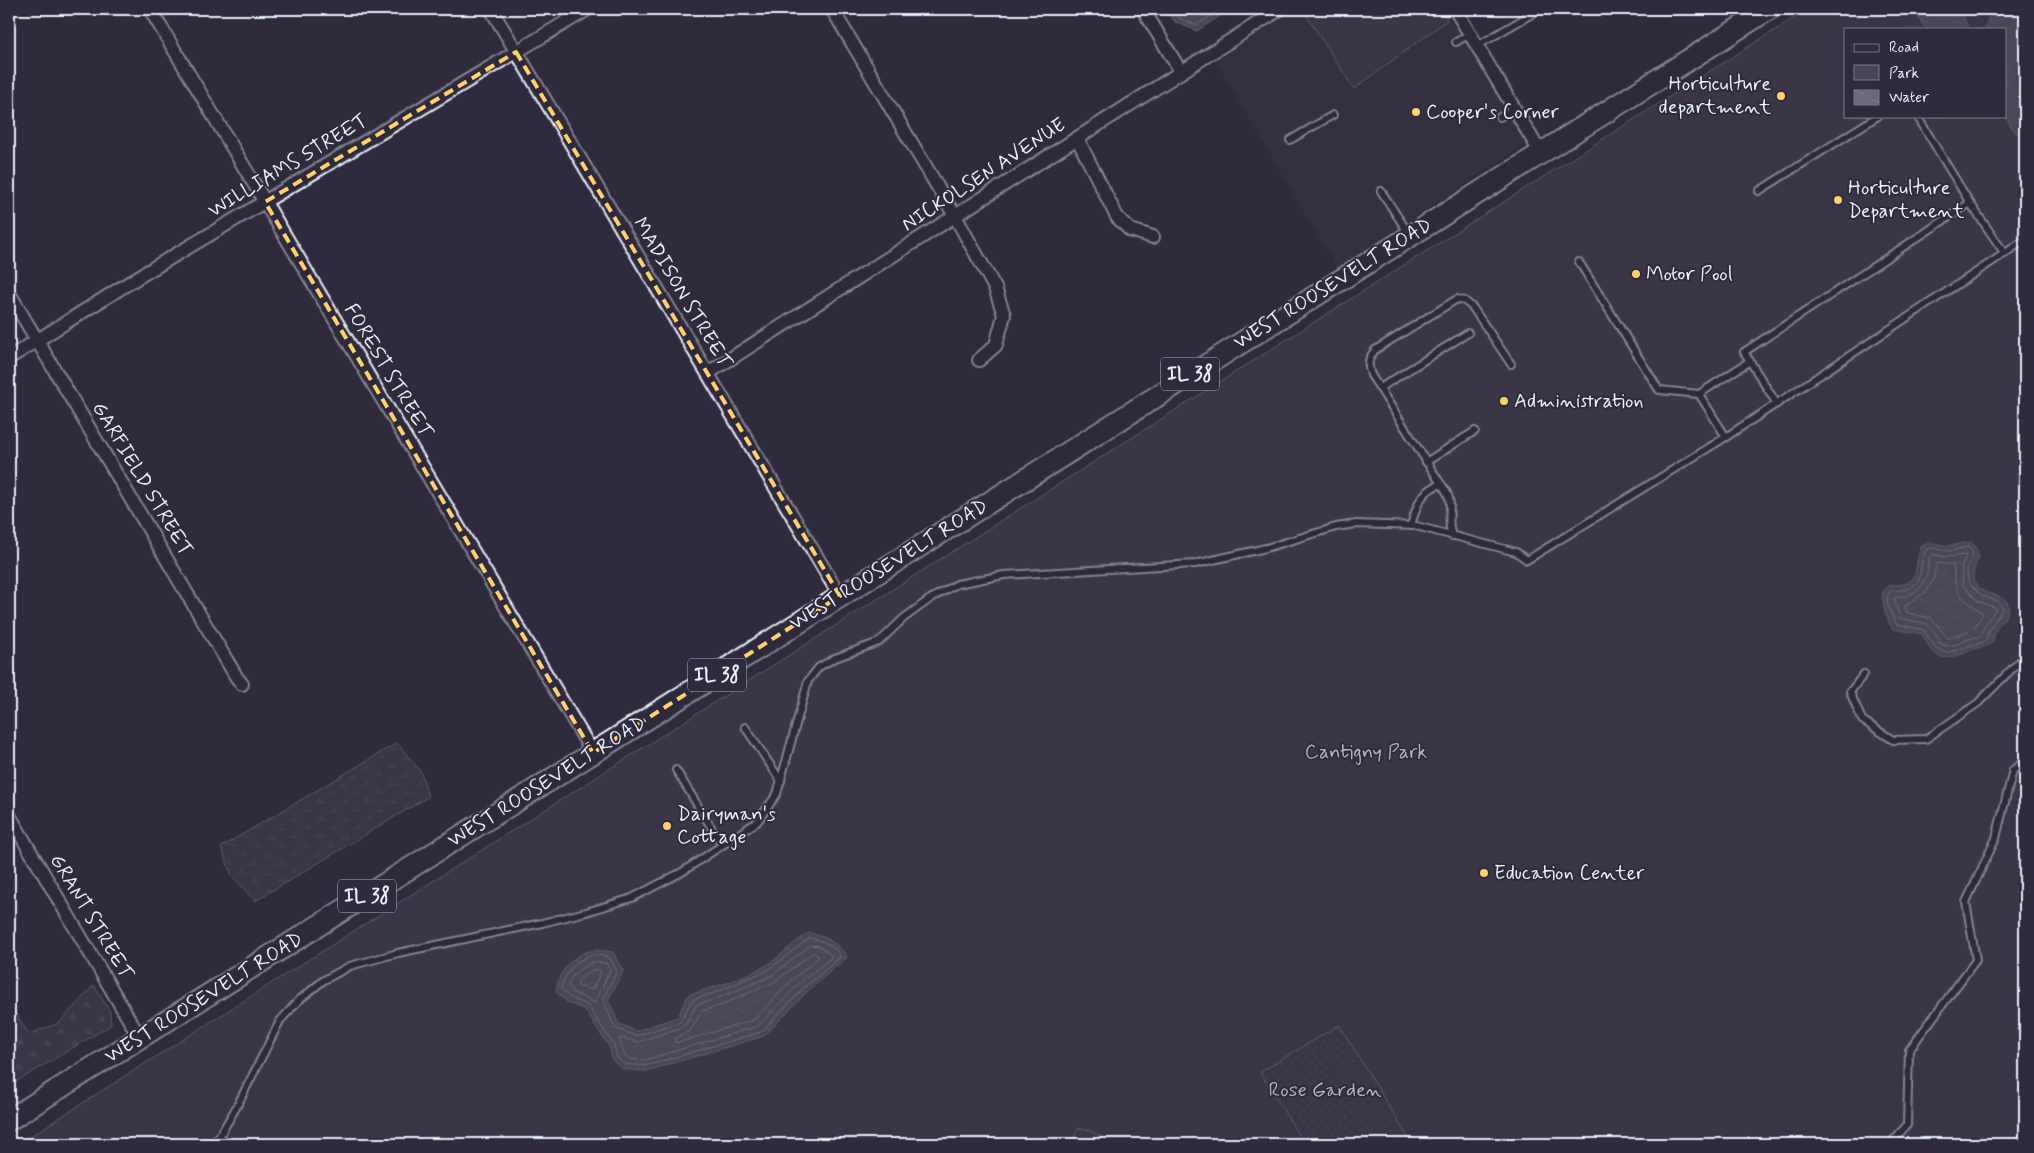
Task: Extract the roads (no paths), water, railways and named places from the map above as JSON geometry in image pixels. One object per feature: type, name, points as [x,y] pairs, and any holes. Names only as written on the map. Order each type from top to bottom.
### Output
[{"type":"main road","name":"WEST ROOSEVELT ROAD","points":[[9,1120],[1769,9]]},
{"type":"street","name":"FOREST STREET","points":[[150,9],[593,753]]},
{"type":"street","name":"MADISON STREET","points":[[491,9],[840,596]]},
{"type":"street","name":"WILLIAMS STREET","points":[[9,358],[588,9]]},
{"type":"street","points":[[832,9],[955,216],[995,288],[1004,315],[996,345],[979,360]]},
{"type":"street","points":[[1143,9],[1181,72]]},
{"type":"street","name":"NICKOLSEN AVENUE","points":[[708,373],[1280,9]]},
{"type":"street","points":[[1455,9],[1540,152]]},
{"type":"street","points":[[1077,138],[1118,217],[1130,230],[1153,237]]},
{"type":"street","name":"GARFIELD STREET","points":[[9,292],[242,684]]},
{"type":"street","name":"GRANT STREET","points":[[9,815],[140,1038]]},
{"type":"lane","points":[[1477,46],[1540,9]]},
{"type":"lane","points":[[1456,42],[1470,34]]},
{"type":"lane","points":[[1500,117],[1514,108]]},
{"type":"lane","points":[[1290,140],[1333,115]]},
{"type":"lane","points":[[1759,192],[1875,118]]},
{"type":"lane","points":[[1918,118],[1970,203],[2005,254]]},
{"type":"lane","points":[[1381,191],[1409,235]]},
{"type":"lane","points":[[1777,404],[1744,352],[1970,203]]},
{"type":"lane","points":[[210,1144],[219,1137],[237,1106],[280,1021],[298,1001],[324,980],[350,966],[398,953],[560,919],[632,898],[682,872],[756,822],[777,794],[808,681],[819,667],[835,658],[879,642],[904,618],[930,599],[958,584],[1004,576],[1196,564],[1266,548],[1336,527],[1356,524],[1411,525],[1516,552],[1527,560],[1726,437],[2025,240]]},
{"type":"lane","points":[[1579,262],[1659,390],[1699,394],[1750,361]]},
{"type":"lane","points":[[1452,536],[1448,526],[1451,503],[1448,493],[1426,462],[1380,388],[1367,364],[1369,357],[1375,350],[1457,299],[1465,301],[1473,308],[1511,364]]},
{"type":"lane","points":[[1380,388],[1468,333]]},
{"type":"lane","points":[[1699,394],[1726,437]]},
{"type":"lane","points":[[1426,462],[1475,431]]},
{"type":"lane","points":[[1411,525],[1415,510],[1424,492],[1441,484]]},
{"type":"lane","points":[[1864,674],[1850,692],[1862,720],[1893,740],[1926,740],[1978,703],[2025,656]]},
{"type":"lane","points":[[745,727],[781,781]]},
{"type":"lane","points":[[1890,1144],[1907,1125],[1909,1050],[1976,960],[1966,902],[1996,838],[2013,770],[2025,762]]},
{"type":"lane","points":[[676,770],[722,845]]},
{"type":"water","points":[[1166,9],[1231,9],[1197,31],[1175,22]]},
{"type":"water","points":[[1913,9],[1959,9],[1968,28],[1926,28]]},
{"type":"water","points":[[1992,9],[2025,9],[2025,138],[2014,131],[2006,118],[2006,28],[1985,28]]},
{"type":"water","points":[[1930,542],[1947,546],[1971,542],[1975,547],[1978,556],[1973,580],[1982,590],[2004,599],[2008,606],[2008,611],[1993,636],[1993,642],[1990,644],[1946,658],[1937,655],[1931,649],[1922,634],[1893,629],[1885,611],[1883,592],[1890,585],[1901,585],[1912,579],[1915,574],[1921,547]]},
{"type":"water","points":[[809,933],[831,941],[847,957],[808,991],[764,1036],[646,1071],[622,1069],[612,1060],[610,1048],[584,1009],[568,1003],[556,992],[562,972],[576,957],[591,950],[613,952],[623,971],[608,1000],[619,1024],[636,1031],[678,1017],[688,995],[727,983],[765,966]]},
{"type":"place","name":"Horticulture department","points":[[1781,96]]},
{"type":"place","name":"Cooper's Corner","points":[[1416,112]]},
{"type":"place","name":"Horticulture Department","points":[[1838,200]]},
{"type":"place","name":"Motor Pool","points":[[1636,274]]},
{"type":"place","name":"Administration","points":[[1504,401]]},
{"type":"place","name":"Dairyman's Cottage","points":[[667,826]]},
{"type":"place","name":"Education Center","points":[[1484,873]]},
{"type":"park label","name":"Cantigny Park","points":[[1366,752]]},
{"type":"park label","name":"Rose Garden","points":[[1325,1090]]}]
